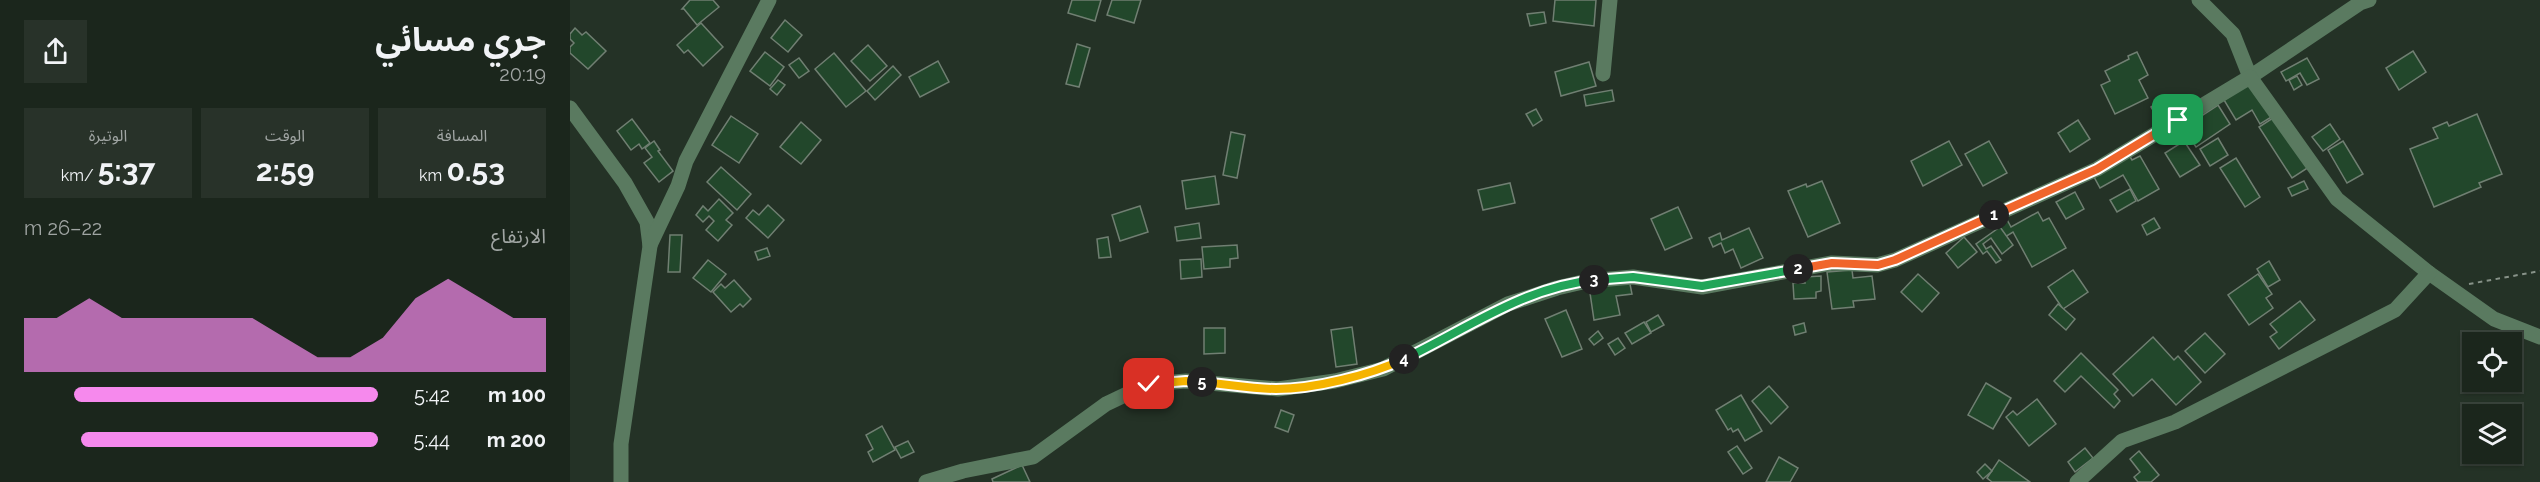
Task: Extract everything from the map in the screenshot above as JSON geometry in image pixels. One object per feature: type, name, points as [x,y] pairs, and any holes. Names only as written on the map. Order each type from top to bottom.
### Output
[{"type":"street","points":[[650,246],[678,186],[686,161],[769,0]]},
{"type":"street","points":[[1603,74],[1610,0]]},
{"type":"street","points":[[2199,0],[2233,34],[2250,77],[2337,199],[2429,273],[2494,319],[2540,338]]},
{"type":"street","points":[[926,482],[963,471],[1033,457],[1106,404],[1149,384],[1186,381],[1278,389],[1335,381],[1383,369],[1508,304],[1587,281],[1633,277],[1702,286],[1832,263],[1878,265],[1895,260],[2097,169],[2250,77],[2360,3],[2369,0]]},
{"type":"street","points":[[570,108],[625,183],[647,222],[650,246],[621,444],[621,482]]},
{"type":"street","points":[[2077,482],[2122,441],[2185,417],[2395,310],[2429,273]]},
{"type":"path","points":[[2449,287],[2540,271]]},
{"type":"building","points":[[690,0],[713,0],[719,7],[697,25],[682,9]]},
{"type":"building","points":[[1072,0],[1101,0],[1095,21],[1068,13]]},
{"type":"building","points":[[1112,0],[1141,0],[1134,23],[1107,15]]},
{"type":"building","points":[[1555,0],[1596,0],[1594,26],[1553,21]]},
{"type":"building","points":[[1544,12],[1546,23],[1530,26],[1527,14]]},
{"type":"building","points":[[785,20],[802,35],[788,52],[771,38]]},
{"type":"building","points":[[701,23],[723,47],[703,66],[688,50],[684,53],[677,45]]},
{"type":"building","points":[[575,28],[582,35],[586,32],[606,51],[588,69],[570,53],[570,47],[574,43],[570,39],[570,34]]},
{"type":"building","points":[[1077,44],[1090,48],[1079,87],[1066,84]]},
{"type":"building","points":[[868,45],[887,66],[870,81],[851,61]]},
{"type":"building","points":[[2413,51],[2426,72],[2399,90],[2386,68]]},
{"type":"building","points":[[765,52],[784,67],[770,86],[750,71]]},
{"type":"building","points":[[2137,52],[2148,75],[2139,80],[2148,98],[2115,114],[2101,85],[2110,81],[2105,71],[2129,59],[2128,56]]},
{"type":"building","points":[[834,53],[866,91],[846,107],[815,69]]},
{"type":"building","points":[[799,58],[809,71],[799,78],[789,65]]},
{"type":"building","points":[[2307,58],[2319,79],[2307,85],[2300,73],[2286,81],[2281,72]]},
{"type":"building","points":[[938,61],[949,82],[920,97],[909,77]]},
{"type":"building","points":[[1589,62],[1596,86],[1561,96],[1555,72]]},
{"type":"building","points":[[893,66],[901,75],[875,100],[867,91]]},
{"type":"building","points":[[2297,76],[2302,85],[2294,90],[2289,80]]},
{"type":"building","points":[[778,80],[785,85],[777,95],[770,89]]},
{"type":"building","points":[[2252,82],[2273,116],[2260,124],[2252,110],[2236,120],[2224,100]]},
{"type":"building","points":[[1612,90],[1614,101],[1586,106],[1584,95]]},
{"type":"building","points":[[2161,100],[2168,110],[2157,117],[2151,107]]},
{"type":"building","points":[[2218,105],[2230,124],[2196,147],[2183,128]]},
{"type":"building","points":[[1536,109],[1542,120],[1533,126],[1526,114]]},
{"type":"building","points":[[2477,114],[2502,174],[2479,183],[2481,187],[2434,207],[2410,149],[2438,138],[2433,128],[2447,122],[2449,126]]},
{"type":"building","points":[[731,116],[758,134],[739,163],[712,145]]},
{"type":"building","points":[[2276,116],[2309,167],[2292,178],[2259,127]]},
{"type":"building","points":[[632,119],[650,143],[642,149],[639,144],[631,150],[617,131]]},
{"type":"building","points":[[2078,120],[2090,139],[2070,152],[2058,133]]},
{"type":"building","points":[[801,122],[821,140],[801,164],[780,147]]},
{"type":"building","points":[[2330,124],[2340,139],[2323,151],[2312,137]]},
{"type":"building","points":[[1231,132],[1245,135],[1237,178],[1223,175]]},
{"type":"building","points":[[2218,138],[2228,155],[2210,166],[2200,149]]},
{"type":"building","points":[[654,141],[660,150],[658,151],[673,171],[659,182],[644,163],[652,157],[645,148]]},
{"type":"building","points":[[1949,141],[1962,165],[1923,186],[1911,161]]},
{"type":"building","points":[[1989,141],[2007,173],[1983,186],[1965,154]]},
{"type":"building","points":[[2184,141],[2200,165],[2180,177],[2165,153]]},
{"type":"building","points":[[2343,141],[2363,174],[2347,183],[2328,150]]},
{"type":"building","points":[[2129,155],[2132,160],[2140,156],[2159,189],[2138,201],[2123,175],[2100,188],[2093,175]]},
{"type":"building","points":[[2236,158],[2260,197],[2245,207],[2220,168]]},
{"type":"building","points":[[721,167],[751,194],[737,210],[707,182]]},
{"type":"building","points":[[1215,176],[1219,204],[1186,209],[1182,181]]},
{"type":"building","points":[[1822,181],[1840,223],[1808,237],[1788,191]]},
{"type":"building","points":[[2304,181],[2308,189],[2292,196],[2288,188]]},
{"type":"building","points":[[1510,183],[1515,203],[1483,210],[1478,190]]},
{"type":"building","points":[[2130,189],[2136,201],[2117,212],[2110,200]]},
{"type":"building","points":[[2075,192],[2084,209],[2066,219],[2056,202]]},
{"type":"building","points":[[719,199],[733,213],[726,220],[732,225],[718,241],[706,230],[714,221],[709,216],[703,222],[696,215],[703,206],[708,211]]},
{"type":"building","points":[[768,205],[784,220],[768,238],[746,218],[753,210],[759,215]]},
{"type":"building","points":[[1140,206],[1148,232],[1120,241],[1112,215]]},
{"type":"building","points":[[1678,207],[1692,238],[1665,250],[1651,219]]},
{"type":"building","points":[[2038,212],[2043,221],[2049,218],[2066,248],[2032,267],[2013,232],[2005,237],[1997,221],[2005,216],[2011,227]]},
{"type":"building","points":[[2154,218],[2160,228],[2147,235],[2142,225]]},
{"type":"building","points":[[1199,223],[1201,238],[1177,241],[1175,227]]},
{"type":"building","points":[[2000,227],[2013,245],[2002,254],[1991,238],[1983,244],[1986,249],[1991,246],[2001,260],[1996,263],[1987,251],[1983,254],[1976,244]]},
{"type":"building","points":[[1749,228],[1763,258],[1741,268],[1733,249],[1725,253],[1721,243],[1713,247],[1709,238],[1720,233],[1722,240]]},
{"type":"building","points":[[670,235],[682,235],[680,272],[668,272]]},
{"type":"building","points":[[1108,237],[1111,257],[1099,258],[1097,239]]},
{"type":"building","points":[[1964,237],[1977,252],[1958,268],[1946,253]]},
{"type":"building","points":[[1237,245],[1238,258],[1230,259],[1230,267],[1204,269],[1202,247]]},
{"type":"building","points":[[767,248],[770,256],[758,260],[755,252]]},
{"type":"building","points":[[1201,259],[1202,277],[1181,279],[1180,260]]},
{"type":"building","points":[[708,260],[726,274],[711,292],[693,278]]},
{"type":"building","points":[[2269,261],[2280,280],[2268,287],[2257,269]]},
{"type":"building","points":[[1852,270],[1853,278],[1872,276],[1875,299],[1853,301],[1854,307],[1832,309],[1827,272]]},
{"type":"building","points":[[2073,270],[2088,292],[2063,309],[2048,287]]},
{"type":"building","points":[[1918,274],[1939,293],[1922,312],[1901,292]]},
{"type":"building","points":[[2258,274],[2272,294],[2266,298],[2273,308],[2249,325],[2228,295]]},
{"type":"building","points":[[1821,276],[1821,291],[1816,292],[1816,298],[1794,299],[1793,283],[1805,283],[1804,277]]},
{"type":"building","points":[[1629,279],[1632,294],[1616,296],[1620,315],[1594,320],[1589,286]]},
{"type":"building","points":[[734,280],[751,299],[743,307],[740,304],[731,312],[713,292],[721,284],[725,288]]},
{"type":"building","points":[[2300,301],[2315,320],[2279,349],[2270,337],[2277,332],[2270,324]]},
{"type":"building","points":[[2058,304],[2075,319],[2066,330],[2049,315]]},
{"type":"building","points":[[1566,310],[1582,349],[1562,357],[1545,319]]},
{"type":"building","points":[[1658,315],[1664,325],[1651,332],[1646,322]]},
{"type":"building","points":[[1644,322],[1651,333],[1632,344],[1625,333]]},
{"type":"building","points":[[1804,323],[1806,332],[1795,335],[1793,326]]},
{"type":"building","points":[[1352,327],[1357,364],[1336,367],[1331,330]]},
{"type":"building","points":[[1204,328],[1225,328],[1225,353],[1204,354]]},
{"type":"building","points":[[1598,331],[1603,338],[1594,345],[1589,339]]},
{"type":"building","points":[[2205,333],[2225,354],[2205,373],[2185,351]]},
{"type":"building","points":[[2153,337],[2174,360],[2178,356],[2201,382],[2176,405],[2152,379],[2133,396],[2113,374]]},
{"type":"building","points":[[1618,338],[1625,348],[1615,355],[1608,344]]},
{"type":"building","points":[[2081,353],[2118,390],[2114,394],[2120,401],[2114,408],[2081,376],[2065,392],[2054,381]]},
{"type":"building","points":[[1986,383],[2011,398],[1993,429],[1968,415]]},
{"type":"building","points":[[1769,386],[1788,407],[1771,424],[1752,401]]},
{"type":"building","points":[[1741,395],[1762,431],[1745,441],[1738,429],[1733,432],[1731,428],[1728,430],[1716,410]]},
{"type":"building","points":[[2037,399],[2056,424],[2029,446],[2006,417],[2013,411],[2017,415]]},
{"type":"building","points":[[1281,410],[1294,415],[1288,432],[1275,427]]},
{"type":"building","points":[[882,426],[895,450],[873,462],[868,452],[873,449],[866,435]]},
{"type":"building","points":[[908,441],[914,452],[901,458],[895,447]]},
{"type":"building","points":[[1737,446],[1752,468],[1743,474],[1728,452]]},
{"type":"building","points":[[2085,448],[2093,458],[2075,472],[2068,462]]},
{"type":"building","points":[[2139,451],[2159,475],[2151,482],[2138,482],[2134,477],[2140,472],[2130,459]]},
{"type":"building","points":[[1779,457],[1798,468],[1790,482],[1766,482]]},
{"type":"building","points":[[1999,460],[2030,482],[1992,482],[1987,478]]},
{"type":"building","points":[[1985,464],[1992,471],[1983,479],[1977,472]]},
{"type":"building","points":[[1022,465],[1030,482],[993,482],[992,479]]},
{"type":"route","points":[[1149,384],[1186,381],[1278,389],[1335,381],[1383,369],[1508,304],[1587,281],[1633,277],[1702,286],[1832,263],[1878,265],[1895,260],[2097,169],[2178,120]]}]
